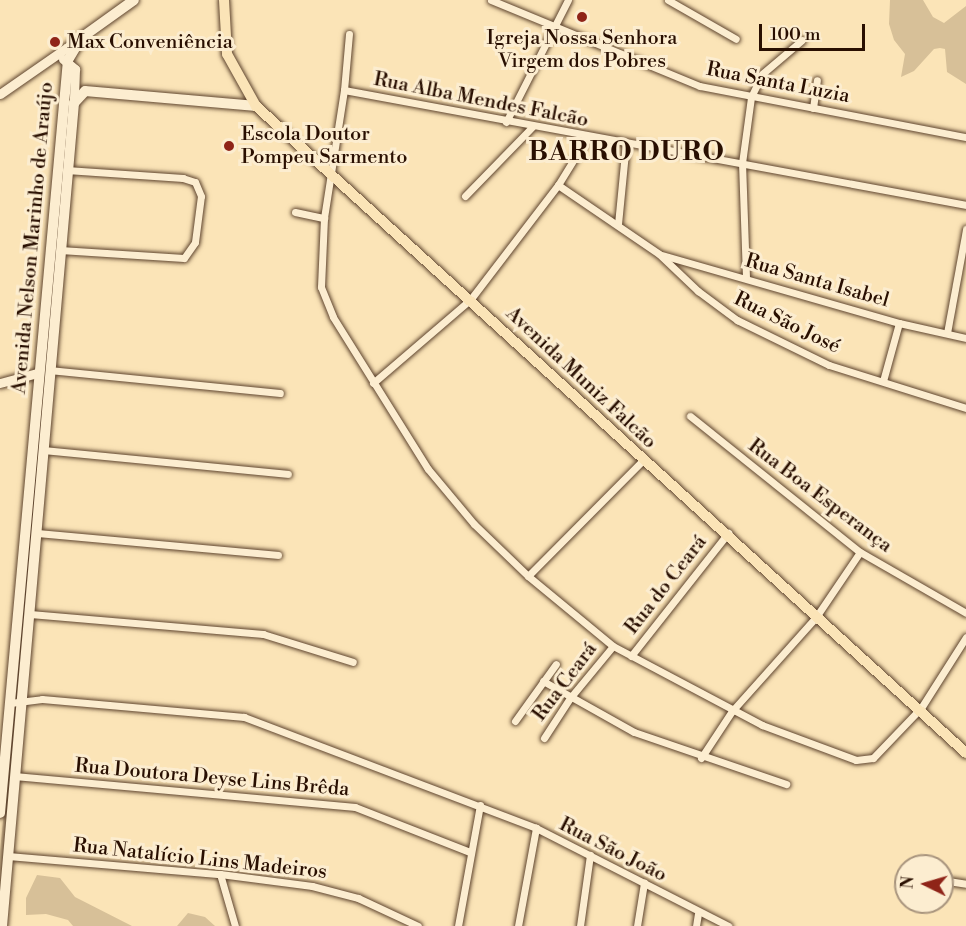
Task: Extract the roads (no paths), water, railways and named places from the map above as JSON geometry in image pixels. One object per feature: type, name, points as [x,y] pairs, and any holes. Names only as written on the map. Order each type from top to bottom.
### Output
[{"type":"main road","points":[[81,38],[134,0]]},
{"type":"main road","name":"Avenida Muniz Falcão","points":[[224,0],[223,29],[228,54],[256,106],[644,460],[728,533],[816,617],[921,708],[966,753]]},
{"type":"main road","name":"Avenida Nelson Marinho de Araújo","points":[[0,813],[40,416],[62,170],[68,60],[81,38]]},
{"type":"main road","points":[[44,371],[60,250],[62,170],[74,103],[85,91],[256,106]]},
{"type":"main road","points":[[2,926],[38,533],[44,450],[40,416]]},
{"type":"street","name":"Rua Santa Luzia","points":[[491,0],[700,86],[966,136]]},
{"type":"street","points":[[506,122],[568,0]]},
{"type":"street","points":[[668,0],[736,39]]},
{"type":"street","points":[[349,34],[345,90],[324,218],[321,287],[333,317],[373,383],[448,496],[528,576],[613,646],[631,656],[732,711],[841,756],[862,760],[873,758],[921,708],[966,637]]},
{"type":"street","points":[[0,94],[81,38]]},
{"type":"street","points":[[746,278],[741,163],[751,97],[762,74],[802,40]]},
{"type":"street","name":"Avenida Nelson Marinho de Araújo","points":[[49,60],[68,60]]},
{"type":"street","points":[[68,60],[75,69],[74,103]]},
{"type":"street","points":[[813,108],[817,80]]},
{"type":"street","name":"Rua Alba Mendes Falcão","points":[[345,90],[586,138],[741,163],[966,205]]},
{"type":"street","points":[[465,196],[532,127]]},
{"type":"street","points":[[373,383],[470,300],[558,185],[586,138]]},
{"type":"street","points":[[618,224],[626,143]]},
{"type":"street","points":[[60,250],[184,258],[195,242],[201,196],[195,182],[183,178],[62,170]]},
{"type":"street","name":"Rua São José","points":[[558,185],[659,254],[698,291],[737,320],[829,364],[966,408]]},
{"type":"street","points":[[295,212],[324,218]]},
{"type":"street","points":[[947,333],[966,229]]},
{"type":"street","name":"Rua Santa Isabel","points":[[659,254],[899,323],[966,338]]},
{"type":"street","points":[[883,381],[899,323]]},
{"type":"street","points":[[0,383],[44,371],[280,393]]},
{"type":"street","name":"Rua Boa Esperança","points":[[690,416],[860,552],[966,613]]},
{"type":"street","points":[[44,450],[288,474]]},
{"type":"street","points":[[528,576],[564,544],[644,460]]},
{"type":"street","points":[[38,533],[278,555]]},
{"type":"street","name":"Rua do Ceará","points":[[631,656],[728,533]]},
{"type":"street","points":[[701,758],[732,711],[816,617],[860,552]]},
{"type":"street","points":[[30,614],[263,634],[353,662]]},
{"type":"street","name":"Rua Ceará","points":[[544,738],[570,698],[613,646]]},
{"type":"street","points":[[515,721],[556,664]]},
{"type":"street","points":[[543,681],[634,732],[701,758],[786,784]]},
{"type":"street","name":"Rua São João","points":[[10,704],[22,700],[42,699],[244,717],[536,828],[644,883],[698,914],[729,926]]},
{"type":"street","name":"Rua Doutora Deyse Lins Brêda","points":[[15,776],[333,804],[377,814],[470,852]]},
{"type":"street","points":[[458,926],[480,805]]},
{"type":"street","points":[[518,926],[536,828]]},
{"type":"street","points":[[580,926],[590,855]]},
{"type":"street","name":"Rua Natalício Lins Madeiros","points":[[8,856],[220,874],[338,891],[418,926]]},
{"type":"street","points":[[220,874],[235,926]]},
{"type":"street","points":[[637,926],[644,883]]},
{"type":"street","points":[[696,926],[698,914]]},
{"type":"place","name":"Igreja Nossa Senhora Virgem dos Pobres","points":[[582,17]]},
{"type":"place","name":"Max Conveniência","points":[[55,42]]},
{"type":"place","name":"Escola Doutor Pompeu Sarmento","points":[[229,146]]},
{"type":"district","name":"BARRO DURO","points":[[627,153]]}]
